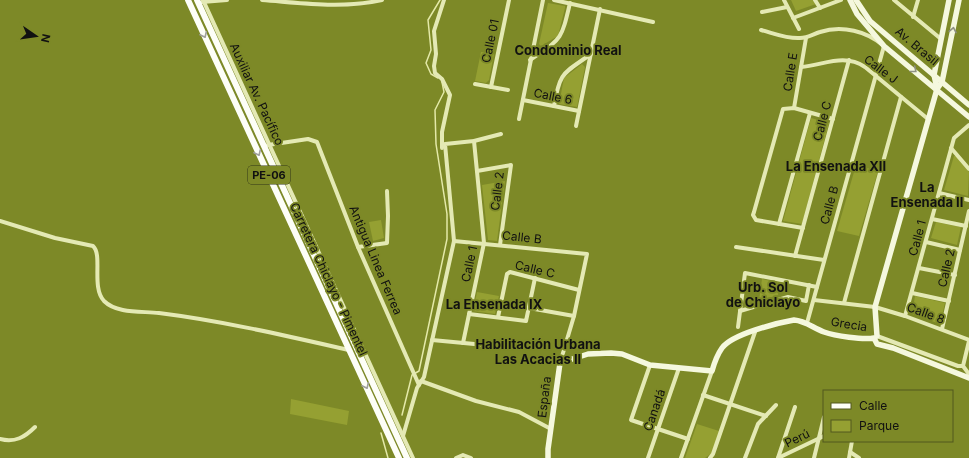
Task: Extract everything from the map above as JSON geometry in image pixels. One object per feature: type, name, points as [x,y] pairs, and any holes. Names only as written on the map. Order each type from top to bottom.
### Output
[{"type":"main road","name":"Carretera Chiclayo - Pimentel","points":[[188,0],[399,458]]},
{"type":"main road","name":"Carretera Chiclayo - Pimentel","points":[[200,1],[267,145],[356,347],[407,458]]},
{"type":"main road","points":[[349,350],[353,346],[356,347]]},
{"type":"street","points":[[200,1],[227,0]]},
{"type":"street","points":[[262,0],[333,6],[382,0]]},
{"type":"street","points":[[442,148],[442,132],[450,95],[442,79],[435,73],[436,54],[434,31],[444,0]]},
{"type":"street","name":"Calle 01","points":[[491,87],[509,0]]},
{"type":"street","points":[[519,119],[543,0]]},
{"type":"street","points":[[554,0],[653,22]]},
{"type":"street","points":[[784,0],[798,29]]},
{"type":"street","points":[[815,0],[820,8]]},
{"type":"street","points":[[793,18],[842,0]]},
{"type":"street","name":"Av. Brasil","points":[[850,0],[857,14],[884,46],[969,117]]},
{"type":"street","name":"Av. Brasil","points":[[856,0],[870,21],[969,105]]},
{"type":"street","points":[[860,0],[861,9]]},
{"type":"street","points":[[894,0],[941,40]]},
{"type":"street","points":[[913,17],[918,0]]},
{"type":"street","points":[[937,89],[934,75],[949,0]]},
{"type":"street","points":[[958,0],[942,82],[937,89],[928,119],[875,307],[877,344],[893,348],[969,378]]},
{"type":"street","points":[[530,60],[558,41],[563,33],[570,3]]},
{"type":"street","points":[[762,12],[787,7]]},
{"type":"street","points":[[576,126],[600,9]]},
{"type":"street","points":[[761,30],[792,38],[806,38],[824,31],[847,30],[864,33],[884,46]]},
{"type":"street","name":"Calle E","points":[[794,108],[806,38]]},
{"type":"street","name":"Calle B","points":[[808,323],[824,260],[884,46]]},
{"type":"street","points":[[554,106],[559,82],[563,73],[591,54]]},
{"type":"street","name":"Calle J","points":[[801,67],[814,66],[832,60],[849,60],[860,64],[928,119]]},
{"type":"street","name":"Calle C","points":[[795,256],[849,60]]},
{"type":"street","points":[[475,84],[508,90]]},
{"type":"street","points":[[844,303],[901,97]]},
{"type":"street","name":"Calle 6","points":[[523,100],[579,111]]},
{"type":"street","points":[[803,228],[756,220],[753,215],[783,109],[794,108],[833,119]]},
{"type":"street","points":[[779,224],[810,113]]},
{"type":"street","name":"Calle 1","points":[[906,316],[951,148],[956,136],[969,125]]},
{"type":"street","points":[[400,444],[432,340],[454,241],[445,144],[474,141],[501,134]]},
{"type":"street","name":"Antigua Linea Ferrea","points":[[267,145],[308,139],[317,142],[358,247],[420,383]]},
{"type":"street","name":"Calle 1","points":[[463,343],[484,243],[474,141]]},
{"type":"street","name":"Auxiliar Av. Pacífico","points":[[267,145],[413,458]]},
{"type":"street","points":[[951,148],[969,169]]},
{"type":"street","name":"Calle 2","points":[[477,171],[511,165],[500,244]]},
{"type":"street","points":[[358,247],[387,243],[387,191]]},
{"type":"street","points":[[939,193],[969,200]]},
{"type":"street","name":"Calle 2","points":[[942,329],[969,211]]},
{"type":"street","points":[[932,219],[966,226]]},
{"type":"street","points":[[0,221],[55,238],[93,246],[97,252],[97,277],[100,295],[106,302],[115,308],[160,313],[277,334],[349,350]]},
{"type":"street","name":"Calle B","points":[[454,241],[500,244],[587,254]]},
{"type":"street","points":[[926,242],[960,250]]},
{"type":"street","points":[[736,247],[824,260]]},
{"type":"street","name":"España","points":[[548,458],[560,363],[574,316],[587,254]]},
{"type":"street","points":[[919,268],[955,275]]},
{"type":"street","name":"Calle C","points":[[498,317],[508,273],[535,278],[579,290]]},
{"type":"street","points":[[738,327],[745,273],[817,286]]},
{"type":"street","points":[[469,314],[526,321],[535,278]]},
{"type":"street","points":[[740,311],[788,297],[806,301],[809,285]]},
{"type":"street","points":[[912,293],[949,301]]},
{"type":"street","name":"Calle 8","points":[[814,300],[875,307],[906,316],[969,340]]},
{"type":"street","points":[[529,308],[574,316]]},
{"type":"street","name":"Grecia","points":[[712,371],[717,356],[726,344],[755,332],[794,320],[808,323],[824,332],[876,337]]},
{"type":"street","points":[[710,458],[713,454],[731,404],[755,332]]},
{"type":"street","points":[[876,337],[958,366],[963,366]]},
{"type":"street","points":[[432,340],[506,347]]},
{"type":"street","points":[[969,340],[963,366],[969,374]]},
{"type":"street","points":[[560,363],[588,354],[611,353],[622,354],[650,365],[712,371],[681,458]]},
{"type":"street","points":[[650,365],[631,420],[688,439]]},
{"type":"street","name":"Canadá","points":[[648,458],[679,368]]},
{"type":"street","points":[[420,383],[476,401],[520,412],[551,429]]},
{"type":"street","points":[[703,395],[766,416]]},
{"type":"street","points":[[744,458],[758,424],[776,405]]},
{"type":"street","points":[[778,458],[795,407]]},
{"type":"street","points":[[814,458],[823,421]]},
{"type":"street","points":[[0,439],[12,441],[26,436],[35,427]]},
{"type":"street","name":"Perú","points":[[778,458],[823,436]]},
{"type":"street","points":[[849,458],[852,442]]},
{"type":"street","points":[[850,452],[859,458]]},
{"type":"street","points":[[456,458],[463,455],[471,458]]},
{"type":"green space","points":[[791,0],[814,0],[816,4],[796,11]]},
{"type":"green space","points":[[548,3],[565,6],[565,8],[558,36],[541,46],[539,44]]},
{"type":"green space","points":[[481,52],[494,54],[489,80],[486,83],[475,81]]},
{"type":"green space","points":[[582,64],[585,67],[577,107],[559,104],[564,78]]},
{"type":"green space","points":[[811,118],[829,123],[802,224],[783,221]]},
{"type":"green space","points":[[954,156],[957,156],[969,172],[968,196],[944,190]]},
{"type":"green space","points":[[856,165],[878,171],[859,236],[837,231]]},
{"type":"green space","points":[[505,181],[497,241],[488,240],[482,185]]},
{"type":"green space","points":[[381,220],[384,238],[373,241],[369,222]]},
{"type":"green space","points":[[936,222],[961,227],[957,245],[931,238]]},
{"type":"green space","points":[[762,279],[780,283],[778,295],[759,301]]},
{"type":"green space","points":[[477,292],[499,296],[495,314],[473,311]]},
{"type":"green space","points":[[915,296],[945,303],[940,324],[912,314]]},
{"type":"green space","points":[[291,399],[349,411],[347,425],[290,414]]},
{"type":"green space","points":[[697,424],[719,431],[712,453],[705,458],[685,458]]},
{"type":"waterway","points":[[438,78],[431,74],[426,63],[431,50],[428,20],[440,0]]},
{"type":"waterway","points":[[402,415],[412,375],[419,371],[447,239],[447,214],[436,144],[435,110],[444,92],[442,82]]},
{"type":"waterway","points":[[381,433],[388,458]]},
{"type":"district","name":"Condominio Real","points":[[568,50]]},
{"type":"district","name":"La Ensenada XII","points":[[836,166]]},
{"type":"district","name":"La Ensenada II","points":[[927,194]]},
{"type":"district","name":"Urb. Sol de Chiclayo","points":[[763,294]]},
{"type":"district","name":"La Ensenada IX","points":[[494,304]]},
{"type":"district","name":"Habilitación Urbana Las Acacias II","points":[[538,352]]}]
